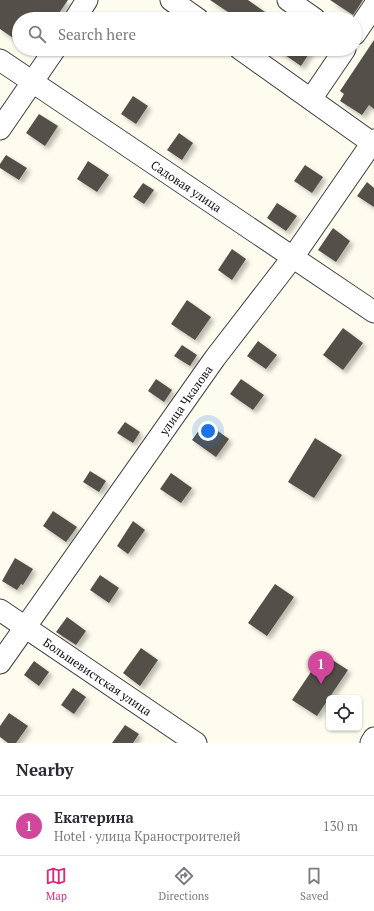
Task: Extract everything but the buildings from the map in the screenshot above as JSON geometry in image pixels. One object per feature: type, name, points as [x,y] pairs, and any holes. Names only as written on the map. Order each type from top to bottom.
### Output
[{"type":"street","points":[[79,12],[87,0]]},
{"type":"street","points":[[171,0],[188,12]]},
{"type":"street","points":[[288,0],[305,12]]},
{"type":"street","points":[[362,24],[374,6]]},
{"type":"street","points":[[0,129],[50,56]]},
{"type":"street","points":[[250,56],[373,142]]},
{"type":"street","points":[[311,99],[340,56]]},
{"type":"street","name":"Садовая улица","points":[[0,60],[374,312]]},
{"type":"street","name":"улица Чкалова","points":[[0,663],[24,626],[215,358],[294,257],[373,142]]},
{"type":"street","name":"Большевистская улица","points":[[0,610],[196,743]]},
{"type":"street","points":[[370,743],[374,738]]},
{"type":"place","name":"Екатерина","points":[[321,684]]}]
